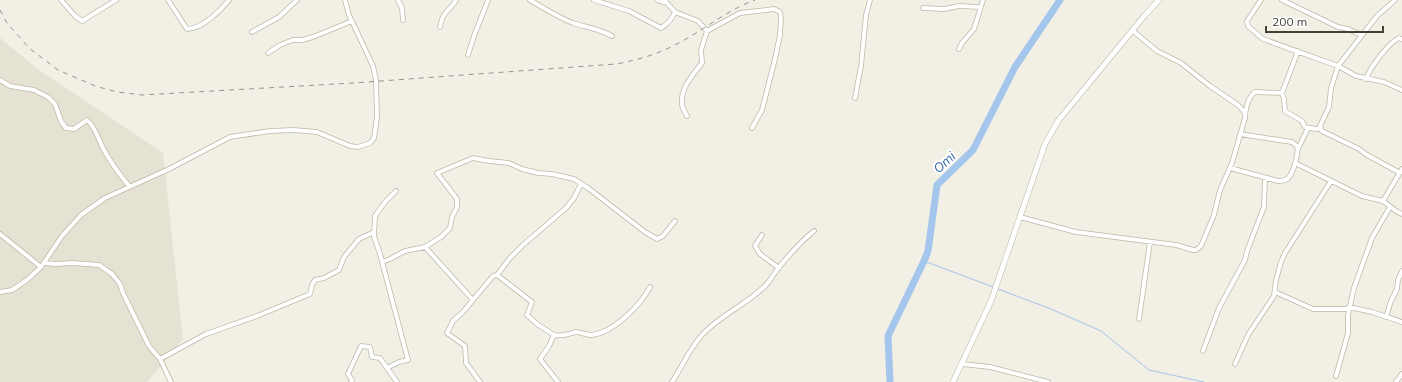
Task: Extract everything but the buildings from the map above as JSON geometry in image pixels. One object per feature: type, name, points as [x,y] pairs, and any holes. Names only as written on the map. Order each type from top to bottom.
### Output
[{"type":"street","points":[[61,0],[75,16],[82,21],[116,0]]},
{"type":"street","points":[[168,0],[187,29],[191,29],[209,20],[229,0]]},
{"type":"street","points":[[252,32],[279,18],[297,0]]},
{"type":"street","points":[[0,292],[12,290],[27,280],[43,265],[62,236],[81,215],[105,198],[169,169],[218,143],[236,136],[270,131],[294,130],[317,132],[350,146],[358,147],[370,143],[374,138],[377,117],[376,80],[373,66],[346,8],[345,0]]},
{"type":"street","points":[[398,0],[402,8],[403,20]]},
{"type":"street","points":[[440,27],[442,17],[456,0]]},
{"type":"street","points":[[468,54],[488,0]]},
{"type":"street","points":[[530,0],[572,23],[612,36]]},
{"type":"street","points":[[594,0],[629,11],[660,28],[669,22],[676,12]]},
{"type":"street","points":[[657,0],[664,2],[666,1],[676,12],[698,21],[707,31]]},
{"type":"street","points":[[855,98],[861,66],[866,15],[870,0]]},
{"type":"street","points":[[959,49],[974,29],[982,0]]},
{"type":"street","points":[[953,382],[991,301],[1045,144],[1052,131],[1058,121],[1132,30],[1159,0]]},
{"type":"street","points":[[1261,0],[1247,21],[1248,26],[1263,39],[1338,66],[1356,76],[1384,82],[1402,90]]},
{"type":"street","points":[[1282,0],[1338,27],[1348,29],[1361,35]]},
{"type":"street","points":[[1321,128],[1329,107],[1331,88],[1338,66],[1376,16],[1395,0]]},
{"type":"street","points":[[924,8],[944,10],[959,6],[980,7]]},
{"type":"street","points":[[687,116],[682,104],[683,93],[686,84],[702,63],[701,50],[707,31],[740,13],[774,9],[780,12],[780,35],[762,110],[752,128]]},
{"type":"street","points":[[268,52],[293,40],[302,40],[314,37],[352,21]]},
{"type":"street","points":[[1132,30],[1157,51],[1182,63],[1210,86],[1238,105],[1245,112]]},
{"type":"street","points":[[1366,79],[1368,73],[1386,49],[1394,41],[1399,38],[1402,39]]},
{"type":"street","points":[[1298,51],[1282,93],[1285,111],[1302,121],[1304,126],[1308,128],[1316,130],[1321,128]]},
{"type":"street","points":[[0,80],[10,86],[34,90],[48,97],[55,104],[61,121],[66,128],[74,129],[87,120],[91,123],[103,148],[117,170],[130,186]]},
{"type":"street","points":[[1020,217],[1076,232],[1176,245],[1196,250],[1201,246],[1214,215],[1221,186],[1230,168],[1245,118],[1245,112],[1253,93],[1282,93]]},
{"type":"street","points":[[1230,168],[1265,178],[1285,181],[1289,178],[1297,158],[1298,150],[1308,128]]},
{"type":"street","points":[[1321,128],[1322,131],[1401,171],[1383,201]]},
{"type":"street","points":[[1240,134],[1292,142],[1297,146],[1298,150]]},
{"type":"street","points":[[382,262],[405,251],[425,247],[441,237],[450,228],[452,217],[457,207],[457,199],[437,173],[473,158],[509,163],[538,174],[552,174],[574,179],[645,232],[657,239],[663,236],[676,220]]},
{"type":"street","points":[[1295,163],[1362,196],[1383,201],[1402,214]]},
{"type":"street","points":[[1203,351],[1218,308],[1245,260],[1264,207],[1265,178]]},
{"type":"street","points":[[1235,364],[1248,335],[1274,296],[1276,280],[1281,262],[1289,245],[1331,182]]},
{"type":"street","points":[[480,382],[466,363],[465,346],[447,333],[453,321],[463,312],[493,276],[497,275],[510,258],[523,245],[566,208],[574,198],[581,184]]},
{"type":"street","points":[[387,368],[399,362],[408,360],[374,236],[375,216],[385,202],[396,191]]},
{"type":"street","points":[[1336,376],[1348,333],[1349,308],[1354,288],[1372,238],[1390,207]]},
{"type":"street","points":[[672,382],[692,348],[702,335],[762,290],[773,279],[779,268],[798,245],[814,231]]},
{"type":"street","points":[[160,359],[206,334],[257,316],[310,294],[315,280],[324,278],[339,270],[344,257],[359,239],[374,232]]},
{"type":"street","points":[[0,234],[43,265],[72,263],[98,265],[112,274],[120,284],[123,294],[149,346],[160,359],[171,382]]},
{"type":"street","points":[[762,235],[755,246],[760,254],[779,268]]},
{"type":"street","points":[[1139,319],[1150,242]]},
{"type":"street","points":[[425,247],[473,300]]},
{"type":"street","points":[[48,258],[51,264]]},
{"type":"street","points":[[1386,317],[1402,271]]},
{"type":"street","points":[[497,275],[532,302],[527,315],[537,324],[554,335],[560,336],[578,332],[590,335],[604,331],[626,316],[646,294],[650,287]]},
{"type":"street","points":[[1275,292],[1313,309],[1349,308],[1372,312],[1402,322]]},
{"type":"street","points":[[554,335],[549,346],[540,359],[558,382]]},
{"type":"street","points":[[351,382],[352,380],[348,374],[361,346],[370,347],[372,357],[380,358],[397,382]]},
{"type":"street","points":[[962,364],[990,367],[1048,382]]},
{"type":"street","points":[[1396,382],[1402,374]]},
{"type":"shaded area","points":[[0,38],[39,70],[163,153],[183,339],[147,382],[0,382]]},
{"type":"waterway","name":"Omi","points":[[890,382],[888,336],[928,251],[937,185],[973,150],[1015,67],[1060,0]]},
{"type":"waterway","points":[[924,261],[993,287]]},
{"type":"waterway","points":[[998,289],[1051,309],[1101,331],[1149,370],[1204,382]]},
{"type":"railway","points":[[0,10],[7,23],[29,48],[58,70],[95,86],[117,92],[142,95],[353,83],[616,64],[632,61],[670,48],[735,9],[755,0]]}]
